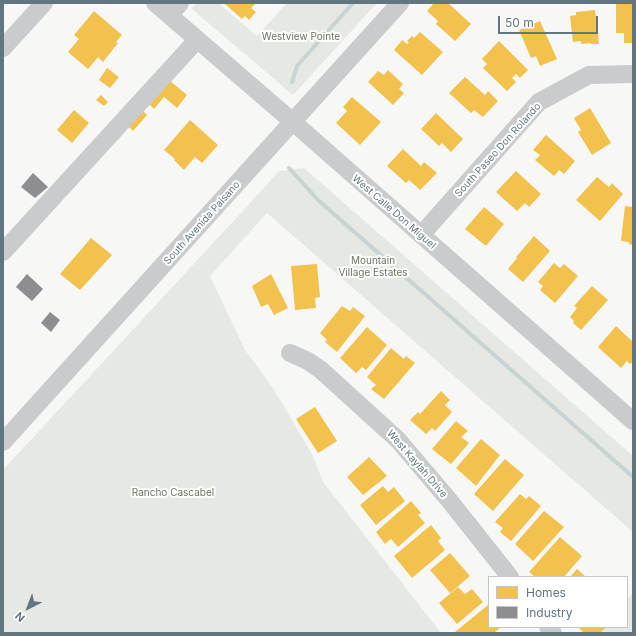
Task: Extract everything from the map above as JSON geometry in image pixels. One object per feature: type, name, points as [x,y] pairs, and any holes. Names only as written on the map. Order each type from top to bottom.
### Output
[{"type":"street","points":[[3,48],[44,3]]},
{"type":"street","name":"West Calle Don Miguel","points":[[155,3],[175,9],[197,40],[421,235],[629,410]]},
{"type":"street","name":"South Avenida Paisano","points":[[3,442],[400,3]]},
{"type":"street","points":[[3,252],[197,40]]},
{"type":"street","name":"South Paseo Don Rolando","points":[[421,235],[539,102],[589,75],[633,74]]},
{"type":"street","name":"West Kaylah Drive","points":[[290,353],[308,361],[321,370],[398,440],[449,500],[509,576]]},
{"type":"green space","name":"Westview Pointe","points":[[197,3],[218,3],[257,36],[287,3],[377,3],[293,95],[192,9]]},
{"type":"green space","name":"Rancho Cascabel","points":[[304,168],[633,456],[633,532],[267,213],[210,276],[245,350],[273,388],[312,454],[323,482],[441,633],[3,633],[3,470],[279,171]]},
{"type":"green space","points":[[633,593],[633,633],[597,633],[601,628],[628,628],[628,598]]},
{"type":"building: Homes","points":[[224,3],[256,3],[251,8],[256,12],[249,20],[245,16],[242,19]]},
{"type":"building: Homes","points":[[434,3],[448,3],[471,24],[455,41],[436,24],[438,21],[427,11]]},
{"type":"building: Homes","points":[[616,3],[633,3],[633,43],[624,43],[624,33],[616,33]]},
{"type":"building: Homes","points":[[595,10],[599,44],[581,44],[581,41],[573,42],[570,16],[576,15],[576,12]]},
{"type":"building: Homes","points":[[94,11],[122,35],[116,42],[118,43],[103,62],[98,57],[88,69],[68,52],[79,39],[74,35]]},
{"type":"building: Homes","points":[[540,21],[557,59],[540,66],[536,56],[531,58],[519,30]]},
{"type":"building: Homes","points":[[420,32],[443,52],[422,75],[394,50],[402,40],[407,44],[409,43],[407,41],[412,36],[414,38]]},
{"type":"building: Homes","points":[[499,41],[528,70],[520,78],[516,74],[512,78],[516,82],[507,91],[483,68],[487,64],[482,59]]},
{"type":"building: Homes","points":[[107,68],[119,77],[110,88],[99,80]]},
{"type":"building: Homes","points":[[388,70],[403,84],[399,89],[404,93],[393,105],[368,82],[378,71],[384,75]]},
{"type":"building: Homes","points":[[465,77],[485,95],[488,91],[498,101],[483,117],[474,110],[471,113],[449,93]]},
{"type":"building: Homes","points":[[169,80],[187,95],[177,108],[164,97],[154,109],[148,103]]},
{"type":"building: Homes","points":[[101,95],[108,102],[104,106],[96,100]]},
{"type":"building: Homes","points":[[352,97],[381,122],[360,145],[336,123],[347,111],[343,107]]},
{"type":"building: Homes","points":[[590,108],[611,143],[592,155],[578,132],[581,130],[574,118]]},
{"type":"building: Homes","points":[[74,110],[89,123],[72,143],[57,130]]},
{"type":"building: Homes","points":[[142,110],[147,115],[133,131],[128,126]]},
{"type":"building: Homes","points":[[436,113],[463,139],[451,152],[442,143],[439,146],[421,129]]},
{"type":"building: Homes","points":[[190,120],[218,145],[202,163],[195,157],[184,170],[174,160],[175,159],[164,150]]},
{"type":"building: Homes","points":[[546,135],[575,161],[564,174],[559,170],[554,176],[535,160],[540,155],[533,150]]},
{"type":"building: Homes","points":[[403,149],[421,166],[424,162],[437,173],[420,190],[409,180],[406,183],[387,166]]},
{"type":"building: Homes","points":[[516,171],[541,194],[529,207],[525,203],[517,211],[496,192]]},
{"type":"building: Homes","points":[[597,177],[609,187],[612,183],[623,194],[600,221],[576,200]]},
{"type":"building: Homes","points":[[625,206],[633,207],[633,245],[629,244],[629,242],[621,241]]},
{"type":"building: Homes","points":[[484,207],[504,224],[486,246],[465,229]]},
{"type":"building: Homes","points":[[534,236],[550,251],[523,282],[508,269]]},
{"type":"building: Homes","points":[[91,238],[112,255],[80,290],[60,274]]},
{"type":"building: Homes","points":[[554,263],[560,268],[564,264],[578,276],[555,303],[540,290],[543,286],[538,282]]},
{"type":"building: Homes","points":[[317,264],[320,297],[315,298],[316,308],[295,310],[291,266]]},
{"type":"building: Homes","points":[[271,274],[288,308],[274,315],[268,304],[261,307],[252,286]]},
{"type":"building: Homes","points":[[592,286],[608,300],[581,330],[573,323],[574,321],[570,317],[577,308],[574,306]]},
{"type":"building: Homes","points":[[342,306],[350,311],[353,307],[365,316],[337,352],[325,342],[327,340],[320,333]]},
{"type":"building: Homes","points":[[616,326],[633,342],[633,361],[630,364],[627,361],[621,368],[598,347]]},
{"type":"building: Homes","points":[[367,327],[387,345],[366,370],[362,367],[356,373],[340,358]]},
{"type":"building: Homes","points":[[391,348],[404,359],[406,356],[415,363],[384,399],[371,389],[376,385],[367,377]]},
{"type":"building: Homes","points":[[441,391],[450,400],[445,405],[452,412],[435,431],[432,428],[426,434],[410,420],[418,412],[420,414]]},
{"type":"building: Homes","points":[[315,407],[337,441],[318,453],[296,419]]},
{"type":"building: Homes","points":[[456,421],[468,431],[461,437],[469,443],[451,464],[432,449]]},
{"type":"building: Homes","points":[[481,439],[500,455],[476,486],[456,468]]},
{"type":"building: Homes","points":[[369,457],[387,476],[363,495],[347,477]]},
{"type":"building: Homes","points":[[505,459],[524,475],[493,511],[474,494]]},
{"type":"building: Homes","points":[[383,486],[388,492],[394,487],[405,501],[376,525],[360,505]]},
{"type":"building: Homes","points":[[520,494],[526,499],[529,496],[541,506],[511,541],[500,532],[503,528],[495,522]]},
{"type":"building: Homes","points":[[411,501],[421,513],[418,515],[425,523],[398,547],[391,539],[385,544],[376,532]]},
{"type":"building: Homes","points":[[544,511],[564,527],[533,561],[515,544]]},
{"type":"building: Homes","points":[[431,525],[441,538],[438,541],[445,550],[412,578],[394,556]]},
{"type":"building: Homes","points":[[560,537],[582,556],[565,576],[534,576],[529,572]]},
{"type":"building: Homes","points":[[450,553],[470,576],[450,593],[430,570]]},
{"type":"building: Homes","points":[[577,569],[585,576],[571,576]]},
{"type":"building: Homes","points":[[458,587],[465,594],[472,589],[483,602],[457,624],[439,603]]},
{"type":"building: Homes","points":[[488,605],[488,628],[500,628],[494,633],[455,632]]},
{"type":"building: Homes","points":[[579,628],[605,628],[600,633],[584,633]]},
{"type":"building: Industry","points":[[33,173],[48,187],[35,198],[21,187]]},
{"type":"building: Industry","points":[[27,274],[43,289],[32,301],[16,287]]},
{"type":"building: Industry","points":[[50,312],[60,320],[51,332],[41,323]]},
{"type":"waterway","points":[[292,82],[297,66],[353,3]]},
{"type":"waterway","points":[[289,168],[318,200],[633,477]]},
{"type":"park label","name":"Mountain Village Estates","points":[[373,266]]}]
